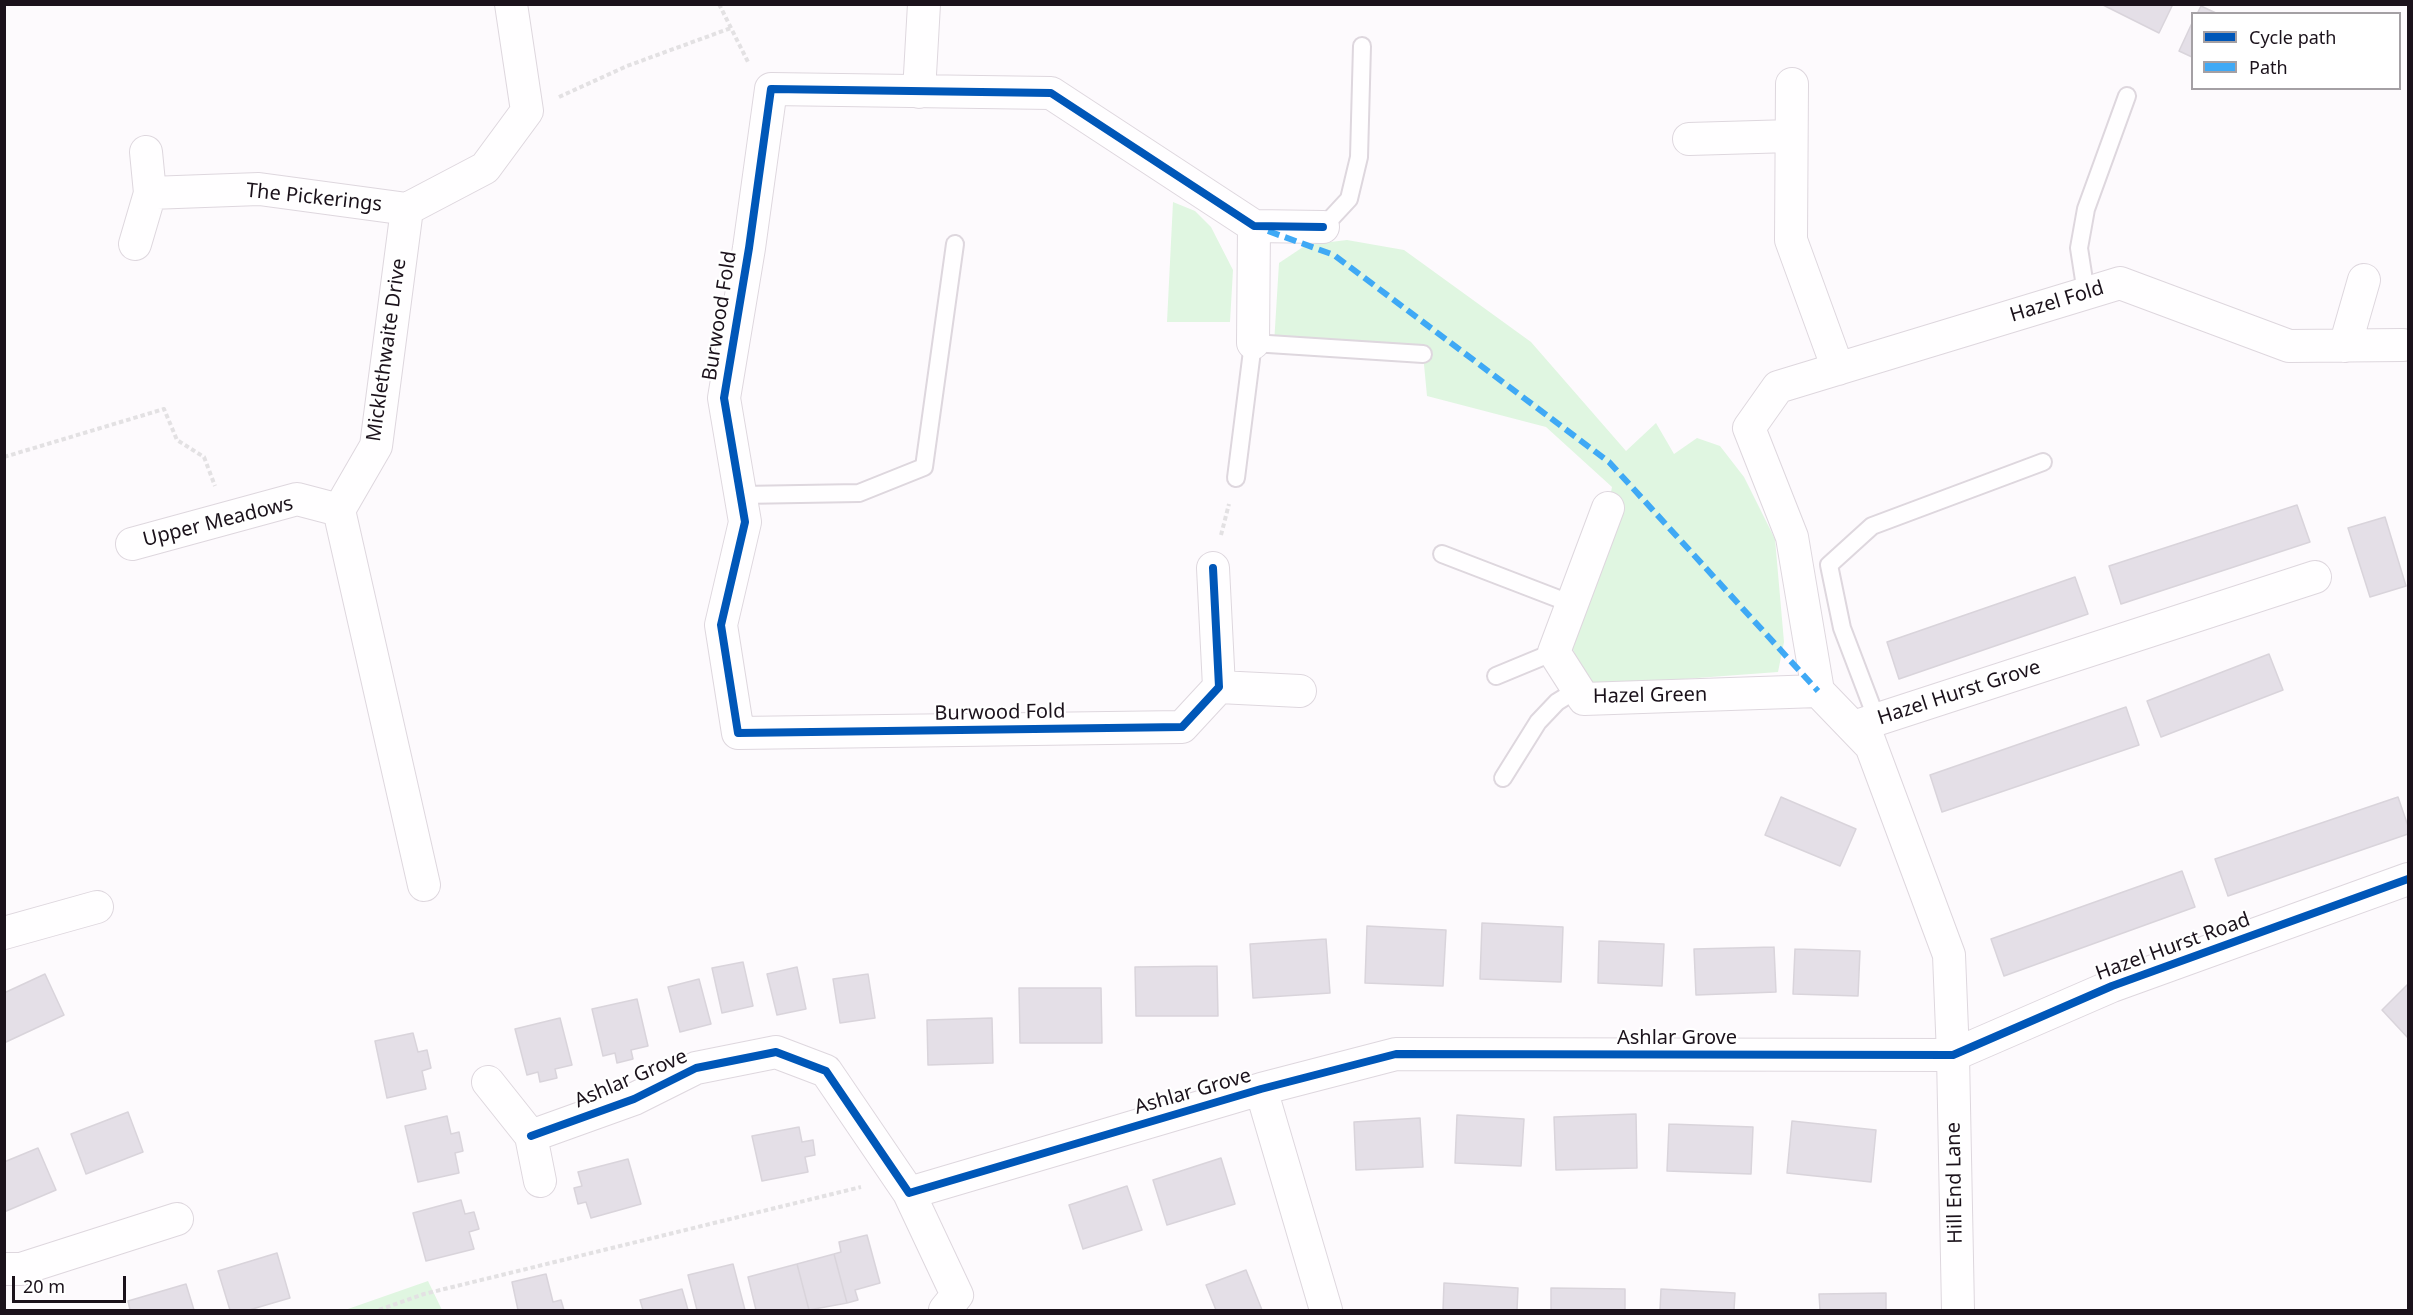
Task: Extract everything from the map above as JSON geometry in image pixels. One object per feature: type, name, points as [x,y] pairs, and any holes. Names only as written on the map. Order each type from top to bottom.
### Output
[{"type":"street","points":[[407,209],[485,168],[527,111],[511,4]]},
{"type":"street","points":[[919,92],[924,4]]},
{"type":"street","points":[[1792,84],[1791,240],[1838,369]]},
{"type":"street","points":[[771,89],[1051,93],[1254,226],[1323,227]]},
{"type":"street","name":"Burwood Fold","points":[[771,89],[749,248],[723,398],[745,522],[721,625],[738,733],[1182,727],[1219,687]]},
{"type":"street","points":[[1689,139],[1791,136]]},
{"type":"street","points":[[135,244],[150,193],[146,152]]},
{"type":"street","name":"The Pickerings","points":[[150,193],[259,189],[407,209]]},
{"type":"street","name":"Micklethwaite Drive","points":[[339,510],[376,446],[407,209]]},
{"type":"street","points":[[1253,343],[1254,226]]},
{"type":"street","points":[[2345,346],[2364,280]]},
{"type":"street","name":"Hazel Fold","points":[[1818,691],[1792,537],[1749,428],[1778,387],[2120,283],[2289,346],[2403,345]]},
{"type":"street","name":"Upper Meadows","points":[[132,544],[297,500],[339,510]]},
{"type":"street","points":[[1554,652],[1608,508]]},
{"type":"street","points":[[339,510],[424,885]]},
{"type":"street","points":[[1213,568],[1219,687],[1300,691]]},
{"type":"street","name":"Hazel Hurst Grove","points":[[1953,1055],[1949,955],[1874,733],[2314,577]]},
{"type":"street","name":"Hazel Green","points":[[1554,652],[1584,699],[1818,691]]},
{"type":"street","points":[[1818,691],[1874,733]]},
{"type":"street","name":"Hazel Hurst Road","points":[[1953,1055],[2112,986],[2409,879]]},
{"type":"street","points":[[6,929],[97,907]]},
{"type":"street","name":"Ashlar Grove","points":[[531,1136],[634,1099],[696,1068],[776,1052],[826,1071],[904,1185],[1396,1054],[1953,1055]]},
{"type":"street","name":"Hill End Lane","points":[[1953,1055],[1958,1311]]},
{"type":"street","points":[[488,1083],[531,1136],[540,1181]]},
{"type":"street","points":[[1261,1089],[1326,1311]]},
{"type":"street","points":[[904,1185],[957,1295],[955,1308]]},
{"type":"street","points":[[4,1269],[21,1269],[177,1219]]},
{"type":"lane","points":[[1323,227],[1349,199],[1359,157],[1362,46]]},
{"type":"lane","points":[[2086,293],[2079,248],[2086,209],[2127,96]]},
{"type":"lane","points":[[741,495],[859,493],[924,467],[955,244]]},
{"type":"lane","points":[[1236,478],[1253,343],[1423,354]]},
{"type":"lane","points":[[1874,733],[1842,628],[1829,564],[1872,526],[2043,462]]},
{"type":"lane","points":[[1442,554],[1572,604]]},
{"type":"lane","points":[[1496,676],[1554,652]]},
{"type":"lane","points":[[1503,778],[1538,722],[1557,702],[1578,689]]},
{"type":"path","points":[[719,4],[752,70],[771,89]]},
{"type":"path","points":[[527,111],[627,66],[731,28]]},
{"type":"path","points":[[4,457],[164,409],[177,440],[204,457],[227,518]]},
{"type":"path","points":[[1213,568],[1236,478]]},
{"type":"path","points":[[380,1311],[424,1294],[904,1185]]},
{"type":"green space","points":[[1173,202],[1195,211],[1211,227],[1233,270],[1230,322],[1167,322]]},
{"type":"green space","points":[[1347,240],[1404,250],[1531,342],[1626,451],[1656,423],[1674,454],[1697,438],[1720,446],[1744,477],[1775,539],[1784,642],[1778,672],[1589,686],[1563,627],[1608,508],[1612,487],[1546,427],[1427,396],[1423,354],[1274,344],[1279,263],[1306,245]]},
{"type":"green space","points":[[428,1281],[442,1310],[345,1310]]},
{"type":"building","points":[[2101,4],[2173,4],[2159,33]]},
{"type":"building","points":[[2201,6],[2214,12],[2198,12]]},
{"type":"building","points":[[2191,25],[2191,57],[2179,51]]},
{"type":"building","points":[[2297,505],[2310,542],[2121,604],[2109,566]]},
{"type":"building","points":[[2385,517],[2406,586],[2370,597],[2348,528]]},
{"type":"building","points":[[2075,577],[2088,614],[1899,679],[1887,642]]},
{"type":"building","points":[[2269,654],[2283,690],[2161,737],[2147,701]]},
{"type":"building","points":[[2126,707],[2139,745],[1942,812],[1930,775]]},
{"type":"building","points":[[1781,797],[1856,829],[1840,866],[1765,835]]},
{"type":"building","points":[[2398,797],[2408,826],[2408,834],[2228,896],[2215,859]]},
{"type":"building","points":[[2182,871],[2195,907],[2004,976],[1991,939]]},
{"type":"building","points":[[1482,923],[1563,927],[1561,982],[1480,979]]},
{"type":"building","points":[[1367,926],[1446,930],[1443,986],[1365,983]]},
{"type":"building","points":[[1326,939],[1330,993],[1253,998],[1250,944]]},
{"type":"building","points":[[1599,941],[1664,944],[1662,986],[1598,983]]},
{"type":"building","points":[[1774,947],[1776,992],[1696,995],[1694,949]]},
{"type":"building","points":[[1795,949],[1860,951],[1858,996],[1793,994]]},
{"type":"building","points":[[743,962],[753,1006],[722,1013],[712,968]]},
{"type":"building","points":[[1217,966],[1218,1016],[1136,1016],[1135,967]]},
{"type":"building","points":[[797,967],[806,1009],[777,1015],[767,974]]},
{"type":"building","points":[[45,974],[64,1015],[4,1043],[4,993]]},
{"type":"building","points":[[868,974],[875,1018],[840,1023],[833,979]]},
{"type":"building","points":[[699,979],[711,1024],[680,1032],[668,987]]},
{"type":"building","points":[[2408,984],[2408,1038],[2382,1010]]},
{"type":"building","points":[[1019,988],[1101,988],[1102,1043],[1020,1043]]},
{"type":"building","points":[[637,999],[648,1046],[631,1050],[633,1059],[617,1063],[615,1053],[603,1056],[592,1009]]},
{"type":"building","points":[[560,1018],[572,1065],[555,1069],[557,1078],[540,1082],[538,1072],[527,1075],[515,1029]]},
{"type":"building","points":[[992,1018],[993,1063],[928,1065],[927,1020]]},
{"type":"building","points":[[413,1033],[418,1052],[427,1050],[431,1068],[422,1071],[426,1089],[387,1098],[375,1041]]},
{"type":"building","points":[[128,1112],[143,1152],[86,1174],[71,1134]]},
{"type":"building","points":[[1636,1114],[1637,1168],[1556,1170],[1554,1117]]},
{"type":"building","points":[[1457,1115],[1524,1119],[1521,1166],[1455,1163]]},
{"type":"building","points":[[447,1116],[451,1134],[459,1132],[463,1151],[455,1153],[459,1173],[418,1182],[405,1126]]},
{"type":"building","points":[[1420,1118],[1423,1167],[1356,1170],[1354,1122]]},
{"type":"building","points":[[1792,1121],[1876,1130],[1871,1182],[1787,1173]]},
{"type":"building","points":[[1669,1124],[1753,1127],[1751,1174],[1667,1171]]},
{"type":"building","points":[[799,1127],[802,1142],[813,1140],[815,1155],[805,1157],[808,1172],[762,1181],[752,1136]]},
{"type":"building","points":[[38,1148],[56,1190],[4,1212],[4,1162]]},
{"type":"building","points":[[1221,1158],[1235,1204],[1167,1225],[1153,1180]]},
{"type":"building","points":[[628,1159],[641,1204],[591,1218],[586,1202],[578,1204],[574,1188],[582,1186],[578,1172]]},
{"type":"building","points":[[1127,1186],[1142,1230],[1083,1249],[1069,1205]]},
{"type":"building","points":[[461,1200],[465,1214],[474,1212],[479,1229],[469,1232],[474,1249],[426,1261],[413,1213]]},
{"type":"building","points":[[867,1235],[880,1283],[855,1290],[858,1300],[847,1303],[834,1254],[841,1252],[839,1242]]},
{"type":"building","points":[[277,1253],[290,1298],[249,1310],[230,1310],[218,1271]]},
{"type":"building","points":[[834,1254],[847,1303],[809,1310],[797,1264]]},
{"type":"building","points":[[733,1264],[745,1310],[697,1310],[688,1275]]},
{"type":"building","points":[[797,1264],[809,1310],[756,1310],[748,1277]]},
{"type":"building","points":[[1246,1270],[1262,1310],[1216,1310],[1206,1285]]},
{"type":"building","points":[[546,1274],[553,1302],[561,1300],[564,1310],[518,1310],[512,1282]]},
{"type":"building","points":[[1444,1283],[1518,1288],[1517,1310],[1443,1310]]},
{"type":"building","points":[[186,1284],[194,1310],[130,1310],[128,1301]]},
{"type":"building","points":[[1551,1288],[1625,1289],[1625,1310],[1551,1310]]},
{"type":"building","points":[[682,1289],[688,1310],[643,1310],[640,1300]]},
{"type":"building","points":[[1661,1289],[1735,1293],[1734,1310],[1660,1310]]},
{"type":"building","points":[[1886,1293],[1886,1310],[1820,1310],[1819,1294]]},
{"type":"marked path","points":[[1268,231],[1334,255],[1609,462],[1818,691]]},
{"type":"cycle path","points":[[1213,568],[1219,687],[1182,727],[738,733],[721,625],[745,522],[724,398],[749,248],[771,89],[1051,93],[1254,226],[1323,227]]},
{"type":"cycle path","points":[[531,1136],[634,1099],[696,1068],[776,1052],[826,1071],[909,1193],[1261,1089],[1396,1054],[1953,1055],[2112,986],[2408,879]]}]
